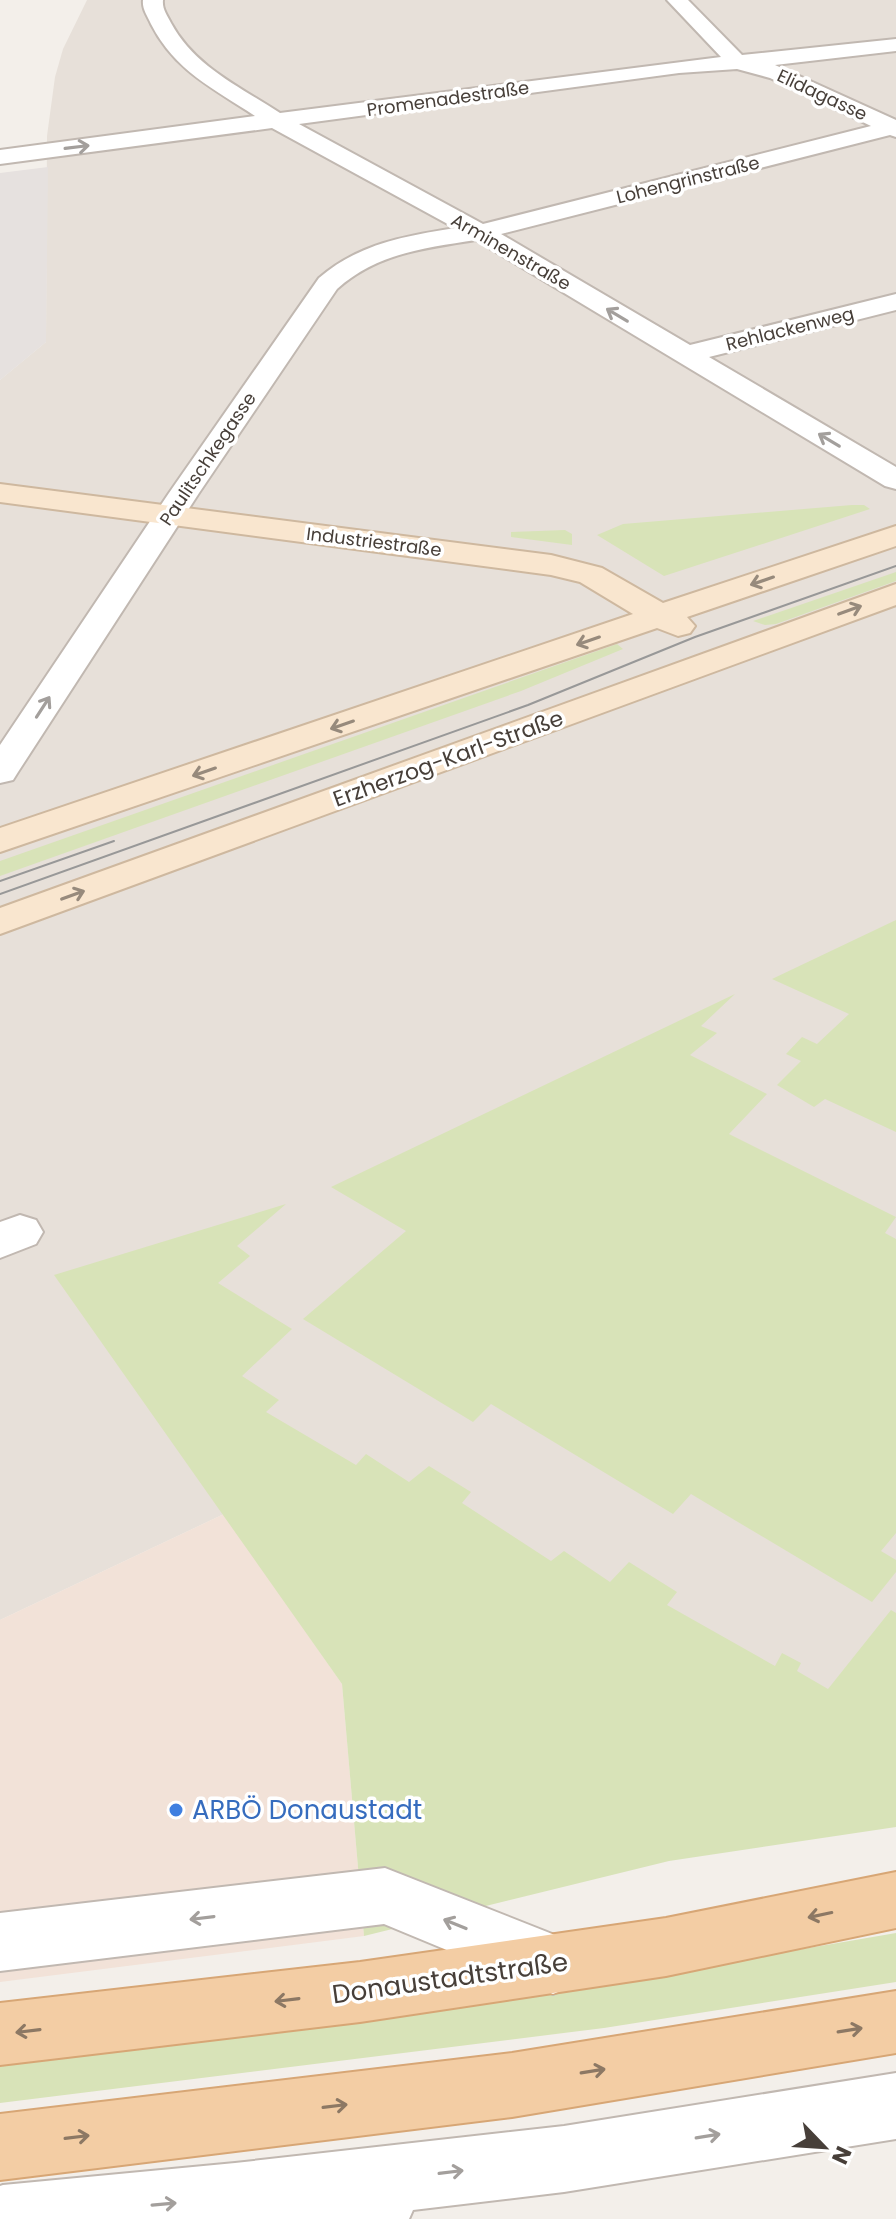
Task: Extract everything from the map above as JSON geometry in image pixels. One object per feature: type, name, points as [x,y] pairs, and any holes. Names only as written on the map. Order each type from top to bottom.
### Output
[{"type":"main road","name":"Industriestraße","points":[[0,493],[551,565],[591,575],[725,656]]},
{"type":"main road","points":[[0,841],[896,535]]},
{"type":"main road","name":"Erzherzog-Karl-Straße","points":[[0,922],[896,594]]},
{"type":"main road","name":"Donaustadtstraße","points":[[0,2034],[360,1992],[553,1964],[666,1947],[896,1900]]},
{"type":"main road","points":[[0,2147],[512,2085],[896,2022]]},
{"type":"street","name":"Arminenstraße","points":[[153,0],[152,6],[159,20],[185,60],[278,122],[480,232],[896,480]]},
{"type":"street","points":[[677,0],[737,62]]},
{"type":"street","name":"Promenadestraße","points":[[0,157],[737,62],[896,45]]},
{"type":"street","name":"Elidagasse","points":[[737,62],[778,73],[894,128]]},
{"type":"street","name":"Lohengrinstraße","points":[[480,232],[894,128]]},
{"type":"street","name":"Paulitschkegasse","points":[[0,772],[169,516],[328,284],[349,265],[398,245],[480,232]]},
{"type":"street","name":"Rehlackenweg","points":[[684,355],[896,302]]},
{"type":"street","points":[[0,1942],[385,1896],[553,1964]]},
{"type":"street","points":[[1,2219],[383,2199],[564,2159],[896,2106]]},
{"type":"shaded area","points":[[87,0],[896,0],[896,1827],[224,1514],[0,1620],[0,380],[46,342],[47,136],[55,77],[63,49]]},
{"type":"shaded area","points":[[48,167],[46,342],[0,380],[0,173]]},
{"type":"shaded area","name":"ARBÖ Donaustadt","points":[[224,1514],[342,1684],[364,1936],[0,1982],[0,1620]]},
{"type":"green space","points":[[864,505],[870,509],[664,576],[597,535],[623,524]]},
{"type":"green space","points":[[565,530],[572,534],[572,545],[511,537],[511,532]]},
{"type":"green space","points":[[896,572],[896,581],[776,624],[765,625],[753,621]]},
{"type":"green space","points":[[617,644],[623,649],[521,691],[0,876],[0,861]]},
{"type":"green space","points":[[896,920],[896,1132],[825,1099],[814,1107],[777,1085],[801,1061],[786,1054],[802,1037],[817,1044],[849,1014],[772,979]]},
{"type":"green space","points":[[735,994],[701,1026],[717,1033],[690,1055],[767,1094],[729,1134],[896,1217],[885,1233],[896,1239],[896,1533],[881,1551],[896,1560],[896,1572],[872,1602],[691,1494],[673,1514],[491,1404],[473,1422],[303,1319],[406,1231],[331,1187]]},
{"type":"green space","points":[[286,1204],[237,1246],[250,1256],[218,1283],[292,1329],[242,1376],[279,1400],[266,1412],[356,1465],[366,1454],[409,1482],[429,1466],[471,1492],[462,1503],[551,1561],[564,1551],[610,1582],[629,1562],[677,1592],[667,1605],[775,1666],[782,1653],[801,1663],[797,1671],[828,1689],[891,1610],[896,1613],[896,1827],[669,1861],[364,1936],[342,1684],[54,1275]]},
{"type":"green space","points":[[896,1933],[896,1982],[604,2028],[0,2103],[0,2064],[460,2008]]},
{"type":"tram line","points":[[0,894],[528,705],[695,637],[896,566]]},
{"type":"tram line","points":[[0,881],[114,841]]},
{"type":"place","name":"ARBÖ Donaustadt","points":[[176,1810]]}]
